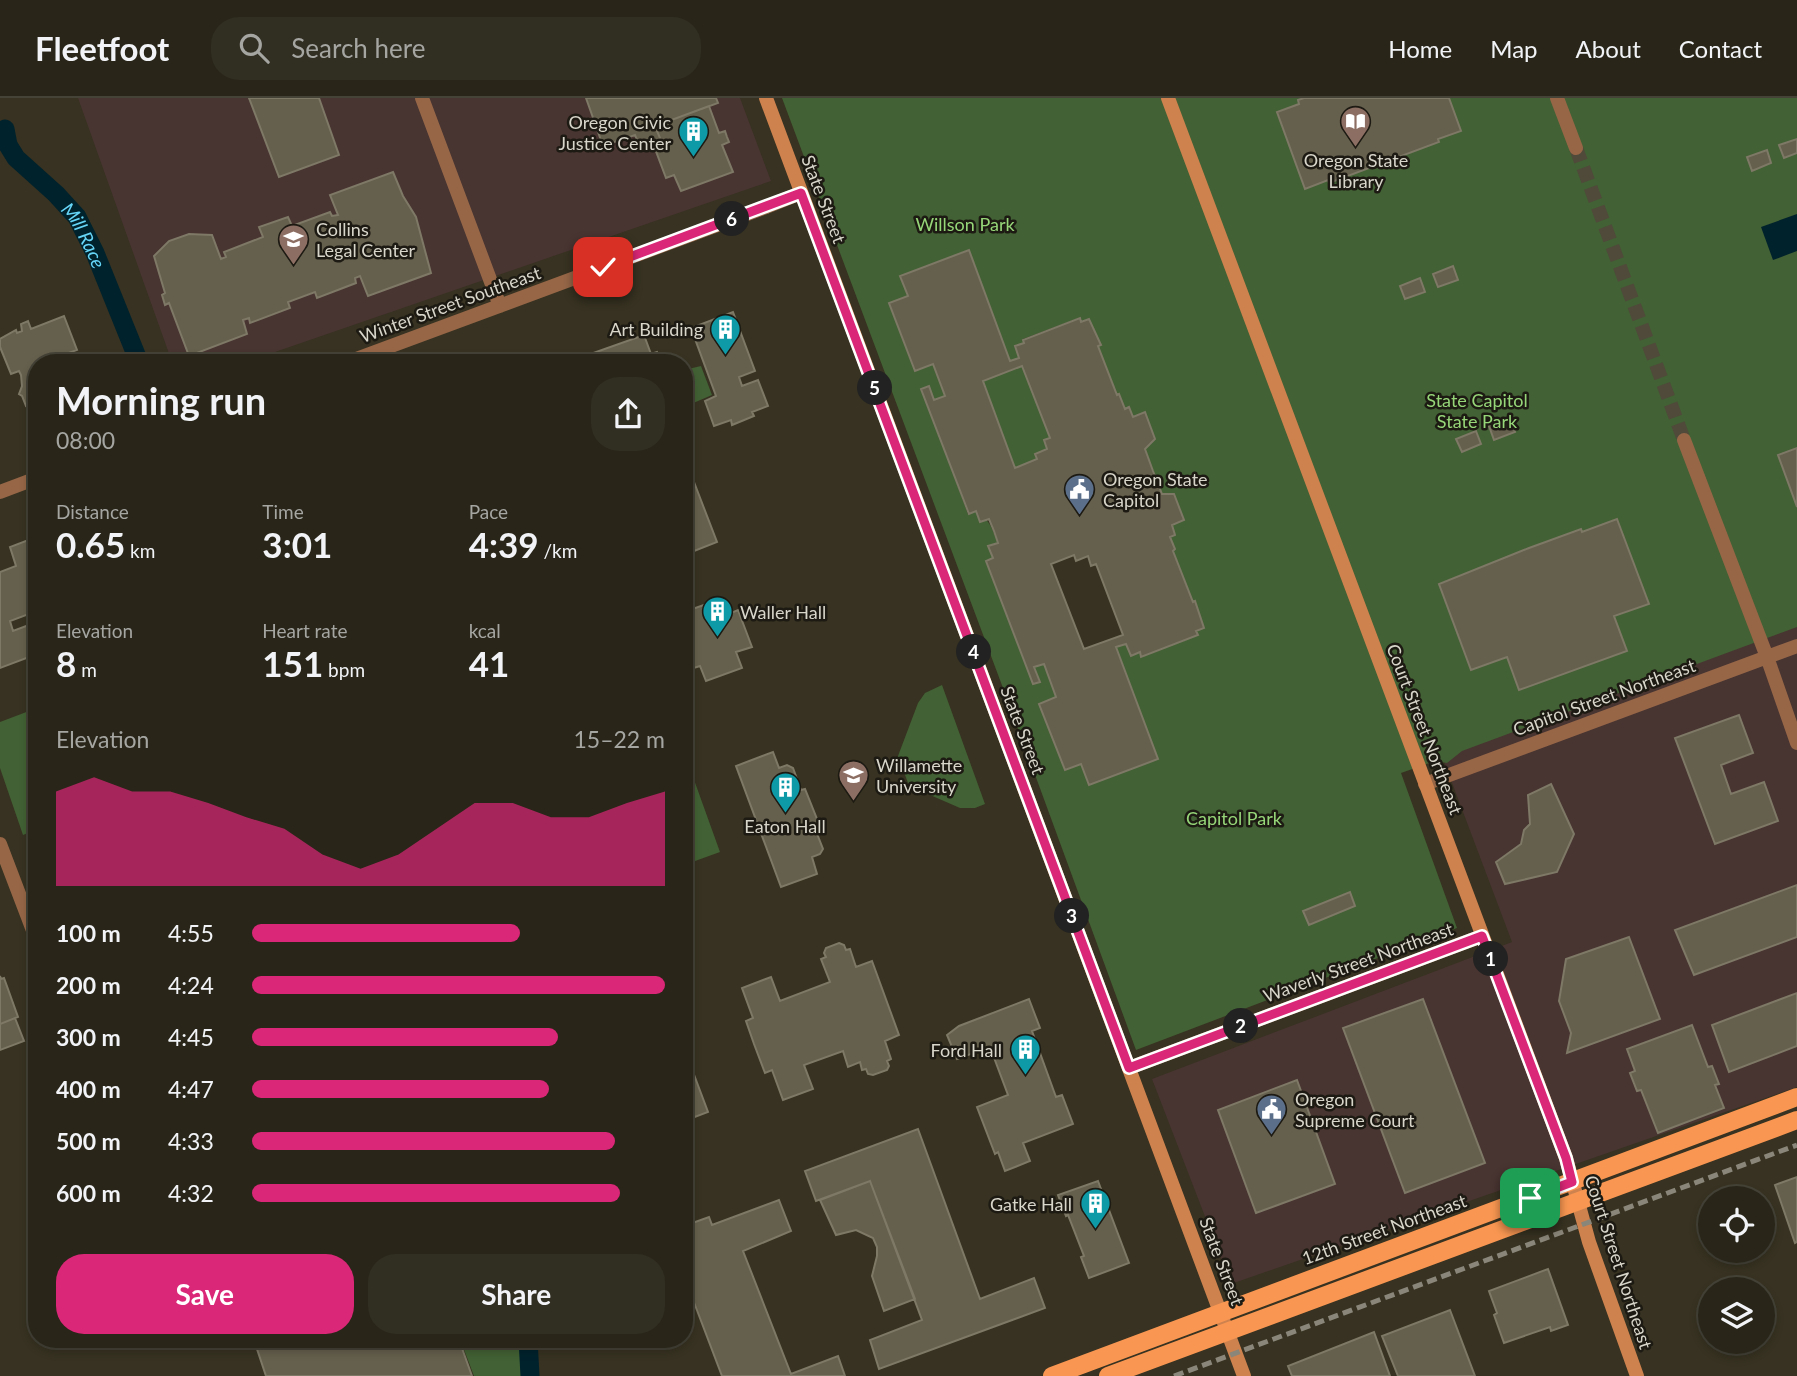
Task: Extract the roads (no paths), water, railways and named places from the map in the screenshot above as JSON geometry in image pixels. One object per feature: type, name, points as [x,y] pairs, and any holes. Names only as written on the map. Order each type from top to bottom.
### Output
[{"type":"main road","name":"State Street","points":[[766,98],[1244,1376]]},
{"type":"main road","name":"Court Street Northeast","points":[[1168,98],[1566,1158],[1598,1268],[1637,1376]]},
{"type":"main road","name":"12th Street Northeast","points":[[1052,1376],[1797,1097]]},
{"type":"main road","points":[[1108,1376],[1797,1120]]},
{"type":"street","points":[[422,98],[500,306]]},
{"type":"street","points":[[1557,98],[1576,148]]},
{"type":"street","name":"Winter Street Southeast","points":[[370,354],[801,193]]},
{"type":"street","points":[[1684,440],[1797,743]]},
{"type":"street","points":[[0,492],[28,481]]},
{"type":"street","name":"Capitol Street Northeast","points":[[1425,784],[1797,646]]},
{"type":"street","points":[[0,845],[28,918]]},
{"type":"street","name":"Waverly Street Northeast","points":[[1129,1068],[1482,936]]},
{"type":"water","points":[[1797,214],[1797,251],[1773,260],[1761,227]]},
{"type":"waterway","name":"Mill Race","points":[[5,129],[8,145],[16,158],[77,217],[95,253],[136,354]]},
{"type":"waterway","name":"Mill Race","points":[[528,1348],[530,1376]]},
{"type":"tunnel","points":[[1576,148],[1684,440]]},
{"type":"railway","points":[[1174,1376],[1797,1145]]},
{"type":"place","name":"Oregon State Library","points":[[1356,149]]},
{"type":"place","name":"Oregon Civic Justice Center","points":[[694,159]]},
{"type":"place","name":"Collins Legal Center","points":[[293,266]]},
{"type":"place","name":"Art Building","points":[[726,356]]},
{"type":"place","name":"Oregon State Capitol","points":[[1080,516]]},
{"type":"place","name":"Waller Hall","points":[[717,639]]},
{"type":"place","name":"Willamette University","points":[[853,802]]},
{"type":"place","name":"Eaton Hall","points":[[785,815]]},
{"type":"place","name":"Ford Hall","points":[[1025,1077]]},
{"type":"place","name":"Oregon Supreme Court","points":[[1272,1136]]},
{"type":"place","name":"Gatke Hall","points":[[1095,1231]]},
{"type":"park label","name":"Willson Park","points":[[965,224]]},
{"type":"park label","name":"State Capitol State Park","points":[[1477,410]]},
{"type":"park label","name":"Capitol Park","points":[[1234,818]]}]
